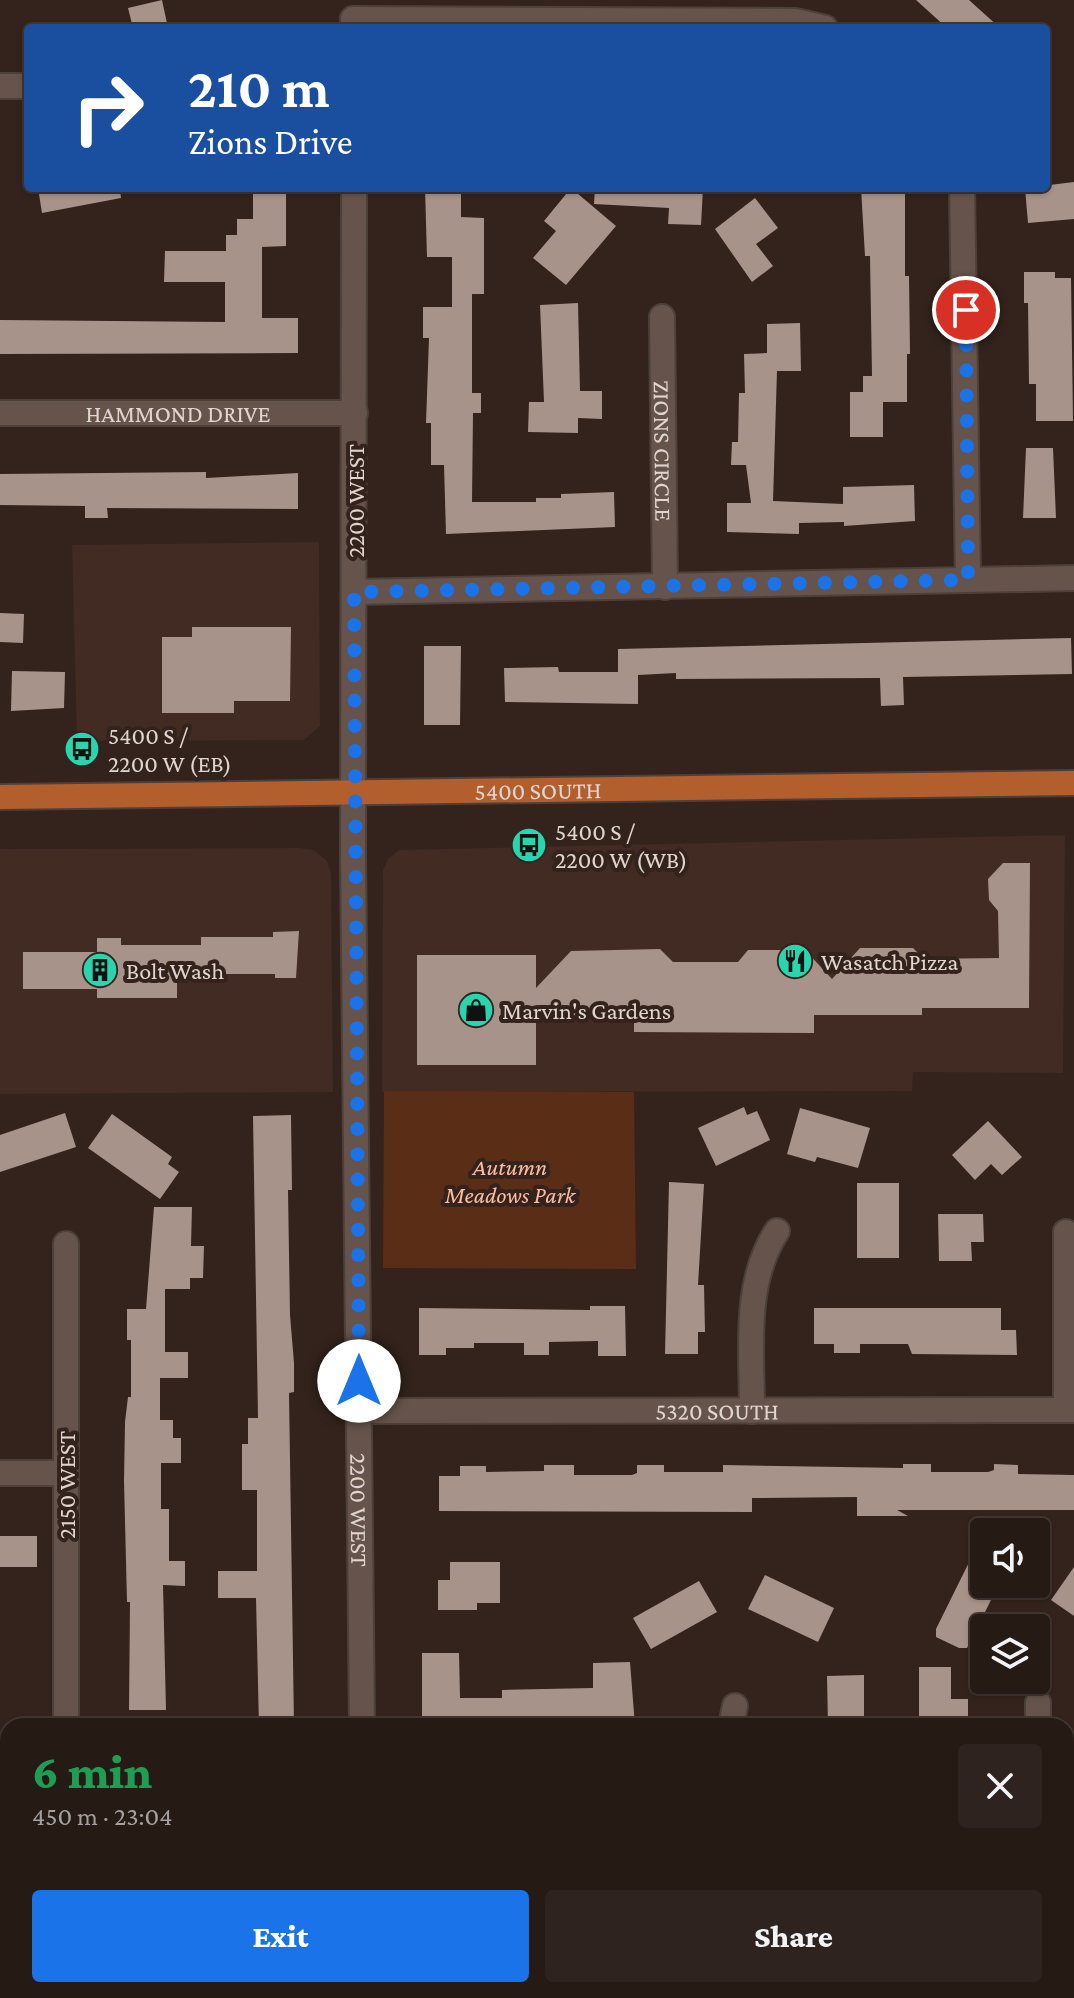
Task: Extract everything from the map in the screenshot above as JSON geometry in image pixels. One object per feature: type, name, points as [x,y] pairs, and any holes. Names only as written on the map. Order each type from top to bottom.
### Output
[{"type":"main road","name":"5400 SOUTH","points":[[0,797],[1074,783]]},
{"type":"street","points":[[353,16],[795,21],[808,24]]},
{"type":"street","points":[[0,86],[24,86]]},
{"type":"street","name":"2200 WEST","points":[[354,192],[354,794],[362,1718]]},
{"type":"street","points":[[962,192],[968,580]]},
{"type":"street","name":"ZIONS CIRCLE","points":[[662,317],[665,587]]},
{"type":"street","name":"HAMMOND DRIVE","points":[[0,413],[355,413]]},
{"type":"street","points":[[354,592],[1074,578]]},
{"type":"street","points":[[752,1411],[753,1286],[761,1255],[777,1231]]},
{"type":"street","points":[[1066,1232],[1070,1410]]},
{"type":"street","name":"2150 WEST","points":[[66,1244],[66,1718]]},
{"type":"street","name":"5320 SOUTH","points":[[359,1411],[1070,1410]]},
{"type":"street","points":[[0,1473],[66,1473]]},
{"type":"shaded area","points":[[319,542],[320,726],[304,740],[77,741],[72,545]]},
{"type":"shaded area","points":[[1065,835],[1063,1073],[913,1072],[912,1091],[382,1092],[383,870],[388,859],[399,850]]},
{"type":"shaded area","points":[[0,849],[314,850],[327,861],[331,873],[333,1092],[0,1094]]},
{"type":"green space","name":"Autumn Meadows Park","points":[[384,1091],[634,1092],[636,1269],[383,1268]]},
{"type":"building","points":[[162,0],[167,24],[132,24],[128,8]]},
{"type":"building","points":[[916,0],[969,0],[996,24],[943,24]]},
{"type":"building","points":[[1074,182],[1074,219],[1028,223],[1025,192],[1050,192],[1050,185]]},
{"type":"building","points":[[39,192],[120,192],[121,198],[42,213]]},
{"type":"building","points":[[253,192],[286,192],[286,246],[262,247],[262,318],[298,318],[298,353],[0,354],[0,320],[225,322],[225,282],[164,282],[165,251],[226,251],[226,235],[237,235],[237,219],[253,219]]},
{"type":"building","points":[[425,192],[461,192],[461,217],[484,218],[484,294],[472,294],[472,393],[481,393],[481,413],[473,413],[472,502],[536,502],[536,498],[561,498],[561,494],[614,492],[615,527],[446,534],[444,465],[431,465],[431,423],[426,423],[429,338],[423,338],[423,307],[452,307],[452,257],[427,257]]},
{"type":"building","points":[[568,192],[576,192],[616,226],[566,285],[533,258],[556,231],[544,221]]},
{"type":"building","points":[[595,192],[703,192],[701,225],[668,224],[669,208],[594,204]]},
{"type":"building","points":[[861,192],[905,192],[905,276],[909,276],[910,354],[907,354],[907,402],[883,402],[883,437],[850,437],[850,392],[863,392],[863,376],[872,376],[870,256],[865,256]]},
{"type":"building","points":[[755,198],[778,228],[756,244],[773,266],[752,282],[715,229]]},
{"type":"building","points":[[1024,272],[1055,272],[1055,278],[1071,278],[1073,421],[1036,421],[1036,384],[1029,384],[1028,303],[1024,303]]},
{"type":"building","points":[[578,303],[580,391],[602,391],[602,419],[578,418],[578,433],[528,432],[529,402],[544,402],[540,305]]},
{"type":"building","points":[[800,323],[801,371],[777,371],[773,501],[843,504],[843,487],[914,485],[915,521],[844,526],[844,522],[799,523],[799,534],[727,532],[727,503],[751,503],[746,465],[731,465],[732,442],[738,442],[739,393],[745,393],[744,354],[767,353],[767,324]]},
{"type":"building","points":[[1026,448],[1053,448],[1056,518],[1023,518]]},
{"type":"building","points":[[206,472],[206,478],[298,473],[298,509],[107,508],[108,518],[85,518],[85,506],[0,505],[0,474]]},
{"type":"building","points":[[0,613],[24,614],[23,643],[0,642]]},
{"type":"building","points":[[192,627],[291,627],[290,701],[234,701],[234,713],[162,713],[162,637],[192,637]]},
{"type":"building","points":[[1071,638],[1072,674],[903,677],[904,705],[881,706],[880,678],[676,679],[676,673],[638,675],[638,704],[505,702],[504,668],[558,667],[559,672],[618,672],[618,649]]},
{"type":"building","points":[[424,646],[461,646],[460,725],[424,725]]},
{"type":"building","points":[[12,671],[65,672],[64,708],[11,711]]},
{"type":"building","points":[[1003,863],[1030,863],[1029,1008],[922,1008],[922,1015],[814,1015],[814,1033],[634,1032],[634,1016],[536,1015],[536,1065],[417,1065],[417,955],[536,955],[536,988],[571,951],[660,949],[673,962],[738,962],[748,950],[805,950],[832,979],[860,948],[913,948],[924,959],[999,958],[998,911],[989,900],[988,879]]},
{"type":"building","name":"Bolt Wash","points":[[299,931],[296,978],[275,978],[275,974],[221,974],[221,971],[177,972],[177,998],[97,998],[97,989],[23,989],[23,952],[97,952],[97,938],[121,938],[121,945],[201,945],[201,937],[273,937],[273,932]]},
{"type":"building","points":[[744,1107],[747,1115],[757,1111],[770,1140],[716,1166],[698,1128]]},
{"type":"building","points":[[800,1108],[870,1128],[858,1168],[817,1157],[815,1162],[787,1154]]},
{"type":"building","points":[[65,1113],[76,1147],[0,1172],[0,1135]]},
{"type":"building","points":[[112,1114],[172,1157],[168,1164],[179,1172],[160,1199],[88,1148]]},
{"type":"building","points":[[291,1115],[292,1190],[288,1190],[294,1363],[294,1392],[289,1393],[294,1718],[259,1718],[256,1598],[218,1598],[218,1571],[257,1571],[257,1490],[242,1490],[242,1444],[248,1444],[248,1418],[258,1418],[253,1116]]},
{"type":"building","points":[[988,1121],[1022,1157],[1002,1175],[991,1164],[975,1180],[952,1155]]},
{"type":"building","points":[[669,1182],[704,1184],[698,1285],[704,1285],[705,1332],[698,1332],[698,1354],[665,1354]]},
{"type":"building","points":[[857,1183],[899,1183],[899,1258],[857,1258]]},
{"type":"building","points":[[154,1207],[192,1207],[191,1246],[204,1246],[203,1278],[190,1278],[190,1289],[165,1289],[165,1352],[188,1352],[188,1378],[160,1378],[160,1420],[173,1420],[173,1438],[181,1438],[181,1463],[161,1463],[161,1509],[169,1509],[169,1561],[185,1561],[185,1586],[163,1585],[166,1710],[129,1710],[130,1602],[127,1602],[124,1481],[125,1422],[128,1397],[131,1397],[131,1340],[127,1340],[127,1309],[146,1309]]},
{"type":"building","points":[[938,1214],[983,1214],[984,1242],[971,1242],[972,1261],[939,1261]]},
{"type":"building","points":[[590,1306],[625,1306],[626,1356],[598,1356],[598,1341],[549,1342],[549,1355],[524,1355],[524,1343],[474,1343],[474,1348],[446,1348],[446,1355],[419,1355],[419,1308],[590,1310]]},
{"type":"building","points":[[814,1308],[1001,1308],[1001,1330],[1016,1330],[1017,1355],[912,1354],[908,1344],[860,1344],[860,1353],[834,1353],[834,1344],[814,1344]]},
{"type":"building","points":[[903,1464],[931,1464],[931,1472],[988,1472],[994,1470],[994,1464],[1018,1465],[1018,1474],[1074,1475],[1074,1510],[897,1510],[908,1516],[857,1516],[857,1497],[752,1498],[752,1512],[439,1511],[439,1476],[460,1476],[460,1466],[486,1466],[486,1472],[544,1471],[544,1465],[574,1465],[574,1475],[632,1475],[637,1473],[637,1465],[664,1465],[664,1472],[723,1472],[723,1465],[903,1468]]},
{"type":"building","points":[[0,1536],[37,1536],[37,1567],[0,1567]]},
{"type":"building","points":[[970,1560],[970,1598],[992,1598],[984,1614],[970,1614],[970,1642],[967,1648],[959,1648],[936,1637],[936,1629]]},
{"type":"building","points":[[450,1562],[500,1562],[500,1603],[477,1603],[477,1610],[438,1610],[438,1580],[450,1580]]},
{"type":"building","points":[[1074,1567],[1074,1616],[1051,1600]]},
{"type":"building","points":[[765,1575],[834,1608],[818,1642],[748,1609]]},
{"type":"building","points":[[699,1581],[717,1612],[651,1649],[633,1618]]},
{"type":"building","points":[[422,1653],[459,1653],[460,1698],[502,1698],[502,1690],[593,1688],[593,1663],[630,1662],[634,1718],[422,1718]]},
{"type":"building","points":[[919,1667],[951,1667],[951,1699],[968,1699],[968,1718],[919,1718]]},
{"type":"building","points":[[864,1675],[864,1718],[828,1718],[827,1676]]},
{"type":"place","name":"5400 S / 2200 W (EB)","points":[[82,749]]},
{"type":"place","name":"5400 S / 2200 W (WB)","points":[[529,845]]},
{"type":"place","name":"Wasatch Pizza","points":[[795,961]]},
{"type":"place","name":"Bolt Wash","points":[[100,970]]},
{"type":"place","name":"Marvin's Gardens","points":[[476,1010]]},
{"type":"route","points":[[359,1381],[353,855],[354,592],[968,580],[966,310]]}]
